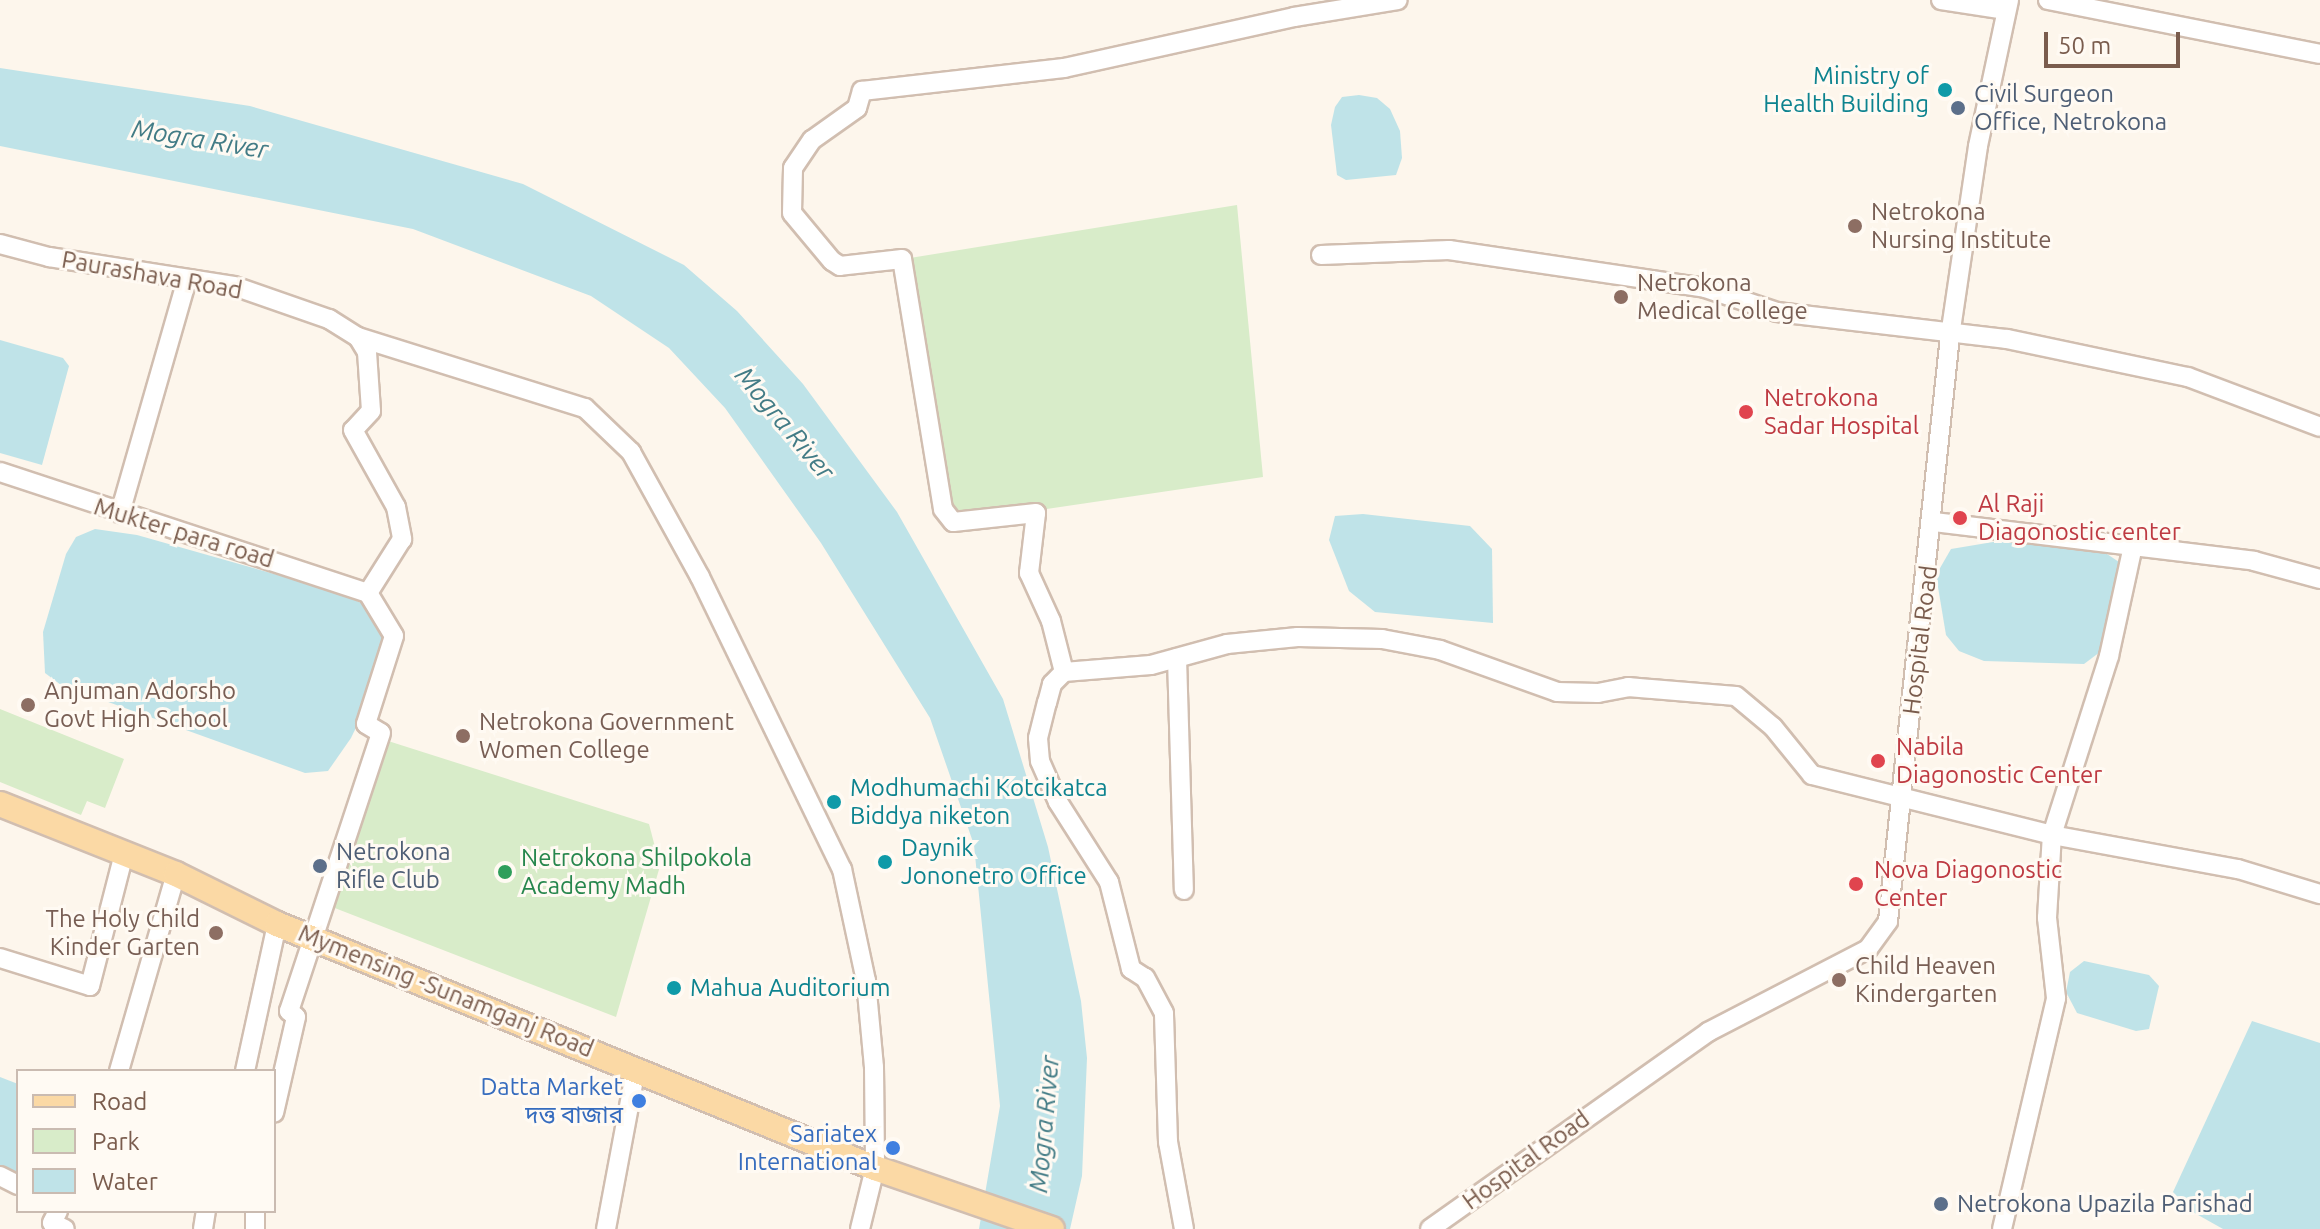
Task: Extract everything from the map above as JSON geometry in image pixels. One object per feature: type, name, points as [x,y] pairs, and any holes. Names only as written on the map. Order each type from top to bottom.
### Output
[{"type":"main road","name":"Mymensing -Sunamganj Road","points":[[0,804],[176,874],[277,924],[884,1171],[1052,1229]]},
{"type":"street","points":[[1064,672],[1051,621],[1029,573],[1036,513],[953,522],[943,509],[902,259],[840,266],[832,261],[792,213],[793,168],[812,140],[857,108],[862,91],[1064,68],[1294,17],[1398,0]]},
{"type":"street","points":[[1941,0],[2008,5]]},
{"type":"street","points":[[2048,0],[2320,54]]},
{"type":"street","name":"Hospital Road","points":[[1430,1229],[1708,1032],[1868,949],[1888,921],[1934,522],[1950,336],[1978,146],[2008,5]]},
{"type":"street","name":"Paurashava Road","points":[[0,244],[234,286],[329,319],[358,337],[585,408],[631,452],[700,577],[842,869],[866,981],[884,1171],[860,1229]]},
{"type":"street","points":[[1321,255],[1449,250],[1705,288],[1777,312],[1950,336],[2007,339],[2188,377],[2320,427]]},
{"type":"street","points":[[120,513],[187,279]]},
{"type":"street","points":[[276,1104],[296,1017],[289,1011],[381,733],[366,724],[394,636],[368,593],[402,539],[396,507],[353,430],[371,411],[367,352],[358,337]]},
{"type":"street","name":"Mukter para road","points":[[0,472],[368,593]]},
{"type":"street","points":[[1934,522],[2254,561],[2320,579]]},
{"type":"street","points":[[2002,1229],[2056,998],[2047,918],[2052,835],[2109,656],[2133,546]]},
{"type":"street","points":[[1184,1229],[1168,1142],[1164,1013],[1145,978],[1131,969],[1109,882],[1065,815],[1040,761],[1038,738],[1052,684],[1064,672],[1177,658],[1227,644],[1298,637],[1382,639],[1440,650],[1557,692],[1598,693],[1628,687],[1736,696],[1773,727],[1812,775],[1903,794],[2052,835],[2238,869],[2320,894]]},
{"type":"street","points":[[1177,658],[1184,890]]},
{"type":"street","points":[[0,958],[90,986],[124,854]]},
{"type":"street","points":[[120,1069],[176,874]]},
{"type":"street","points":[[245,1069],[277,924]]},
{"type":"street","points":[[606,1229],[636,1068]]},
{"type":"green space","points":[[1237,205],[1263,477],[979,519],[953,517],[910,258]]},
{"type":"green space","points":[[0,709],[124,759],[105,808],[87,801],[81,815],[0,782]]},
{"type":"green space","points":[[385,740],[649,824],[660,866],[616,1017],[327,905]]},
{"type":"water","name":"Mogra River","points":[[0,68],[250,106],[523,184],[684,265],[737,311],[803,384],[897,512],[1003,699],[1048,847],[1081,1001],[1087,1058],[1082,1176],[1070,1229],[979,1229],[1000,1106],[974,845],[930,718],[821,543],[725,408],[669,348],[591,296],[413,229],[0,146]]},
{"type":"water","points":[[1359,95],[1377,98],[1390,109],[1400,131],[1402,158],[1396,175],[1346,180],[1337,175],[1331,125],[1335,107],[1342,97]]},
{"type":"water","points":[[0,340],[63,358],[69,366],[42,465],[0,453]]},
{"type":"water","points":[[1363,514],[1470,526],[1492,549],[1493,623],[1375,612],[1349,591],[1329,540],[1335,516]]},
{"type":"water","points":[[95,529],[137,535],[334,591],[368,606],[380,622],[384,652],[376,686],[351,738],[328,771],[305,773],[61,685],[45,673],[43,632],[66,554],[76,537]]},
{"type":"water","points":[[2011,539],[2104,552],[2119,562],[2121,578],[2100,652],[2084,664],[1984,661],[1959,651],[1946,635],[1936,575],[1951,549]]},
{"type":"water","points":[[2084,961],[2149,975],[2159,986],[2149,1029],[2136,1031],[2077,1013],[2066,992],[2070,972]]},
{"type":"water","points":[[2252,1021],[2320,1043],[2320,1229],[2223,1229],[2191,1211],[2173,1192]]},
{"type":"water","points":[[0,1077],[16,1083],[16,1172],[0,1167]]},
{"type":"place","name":"Ministry of Health Building","points":[[1945,90]]},
{"type":"place","name":"Civil Surgeon Office, Netrokona","points":[[1958,108]]},
{"type":"place","name":"Netrokona Nursing Institute","points":[[1855,226]]},
{"type":"place","name":"Netrokona Medical College","points":[[1621,297]]},
{"type":"place","name":"Netrokona Sadar Hospital","points":[[1746,412]]},
{"type":"place","name":"Al Raji Diagonostic center","points":[[1960,518]]},
{"type":"place","name":"Anjuman Adorsho Govt High School","points":[[28,705]]},
{"type":"place","name":"Netrokona Government Women College","points":[[463,736]]},
{"type":"place","name":"Nabila Diagonostic Center","points":[[1878,761]]},
{"type":"place","name":"Modhumachi Kotcikatca Biddya niketon","points":[[834,802]]},
{"type":"place","name":"Daynik Jononetro Office","points":[[885,862]]},
{"type":"place","name":"Netrokona Rifle Club","points":[[320,866]]},
{"type":"place","name":"Netrokona Shilpokola Academy Madh","points":[[505,872]]},
{"type":"place","name":"Nova Diagonostic Center","points":[[1856,884]]},
{"type":"place","name":"The Holy Child Kinder Garten","points":[[216,933]]},
{"type":"place","name":"Child Heaven Kindergarten","points":[[1839,980]]},
{"type":"place","name":"Mahua Auditorium","points":[[674,988]]},
{"type":"place","name":"Datta Market দত্ত বাজার","points":[[639,1101]]},
{"type":"place","name":"Sariatex International","points":[[893,1148]]},
{"type":"place","name":"Netrokona Upazila Parishad","points":[[1941,1204]]}]
